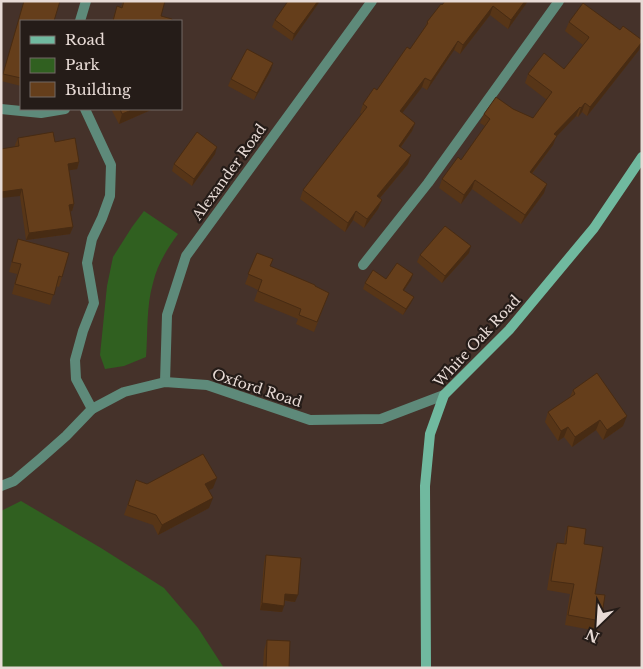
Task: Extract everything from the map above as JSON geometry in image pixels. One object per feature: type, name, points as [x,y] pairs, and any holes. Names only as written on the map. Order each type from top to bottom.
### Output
[{"type":"street","points":[[80,20],[86,1]]},
{"type":"street","name":"Alexander Road","points":[[165,382],[166,315],[186,256],[372,1]]},
{"type":"street","points":[[363,265],[428,183],[560,1]]},
{"type":"street","points":[[1,109],[41,112],[57,110]]},
{"type":"street","points":[[85,110],[111,165],[110,196],[92,239],[87,263],[94,302],[75,360],[76,379],[92,409]]},
{"type":"street","name":"White Oak Road","points":[[426,668],[425,486],[430,434],[444,395],[509,330],[594,228],[642,157]]},
{"type":"street","name":"Oxford Road","points":[[1,486],[14,481],[34,465],[92,409],[124,392],[165,382],[207,385],[310,420],[380,419],[444,395]]},
{"type":"green space","points":[[144,211],[178,234],[163,257],[153,283],[148,311],[146,357],[124,366],[105,369],[100,355],[107,286],[113,257]]},
{"type":"green space","points":[[21,501],[164,588],[198,628],[224,668],[1,668],[1,511]]},
{"type":"building","points":[[24,1],[60,1],[54,20],[20,20],[20,78],[3,74]]},
{"type":"building","points":[[124,1],[165,1],[161,16],[172,20],[113,20],[117,6],[122,8]]},
{"type":"building","points":[[288,1],[318,1],[294,34],[275,20]]},
{"type":"building","points":[[445,1],[525,1],[511,20],[493,6],[463,45],[458,41],[431,81],[425,78],[400,111],[415,123],[399,146],[411,155],[377,196],[382,200],[367,219],[356,211],[348,223],[303,190],[367,107],[363,104],[374,88],[377,90],[407,47],[410,49],[427,22]]},
{"type":"building","points":[[583,3],[620,30],[623,26],[642,40],[642,42],[590,107],[585,103],[554,134],[557,136],[530,172],[547,184],[525,215],[475,180],[464,195],[442,179],[458,157],[461,160],[490,119],[484,114],[496,97],[513,109],[533,118],[552,92],[528,74],[544,53],[564,69],[588,39],[589,37],[569,22]]},
{"type":"building","points":[[247,49],[273,63],[257,93],[231,79]]},
{"type":"building","points":[[120,110],[132,110],[122,114]]},
{"type":"building","points":[[53,132],[55,142],[75,138],[79,162],[68,164],[74,204],[69,205],[73,227],[29,233],[22,189],[1,192],[1,149],[19,146],[18,138]]},
{"type":"building","points":[[197,132],[217,147],[194,179],[174,164]]},
{"type":"building","points":[[445,226],[471,246],[445,276],[420,255]]},
{"type":"building","points":[[18,239],[69,253],[62,277],[59,276],[54,295],[15,284],[21,264],[12,262]]},
{"type":"building","points":[[257,253],[273,259],[270,266],[329,293],[317,322],[299,315],[301,309],[258,291],[262,280],[248,274]]},
{"type":"building","points":[[397,263],[413,274],[403,290],[414,297],[406,309],[365,283],[373,270],[386,279]]},
{"type":"building","points":[[597,373],[627,416],[607,430],[600,420],[575,437],[568,427],[561,431],[548,412],[575,394],[573,390]]},
{"type":"building","points":[[203,454],[217,478],[205,484],[213,498],[162,525],[156,515],[128,505],[136,480],[147,484]]},
{"type":"building","points":[[568,526],[586,529],[584,544],[603,547],[595,594],[605,595],[601,621],[568,615],[574,584],[551,581],[557,543],[566,544]]},
{"type":"building","points":[[266,555],[301,558],[298,595],[285,594],[284,606],[262,603]]},
{"type":"building","points":[[267,640],[290,641],[289,667],[303,668],[266,668]]}]
